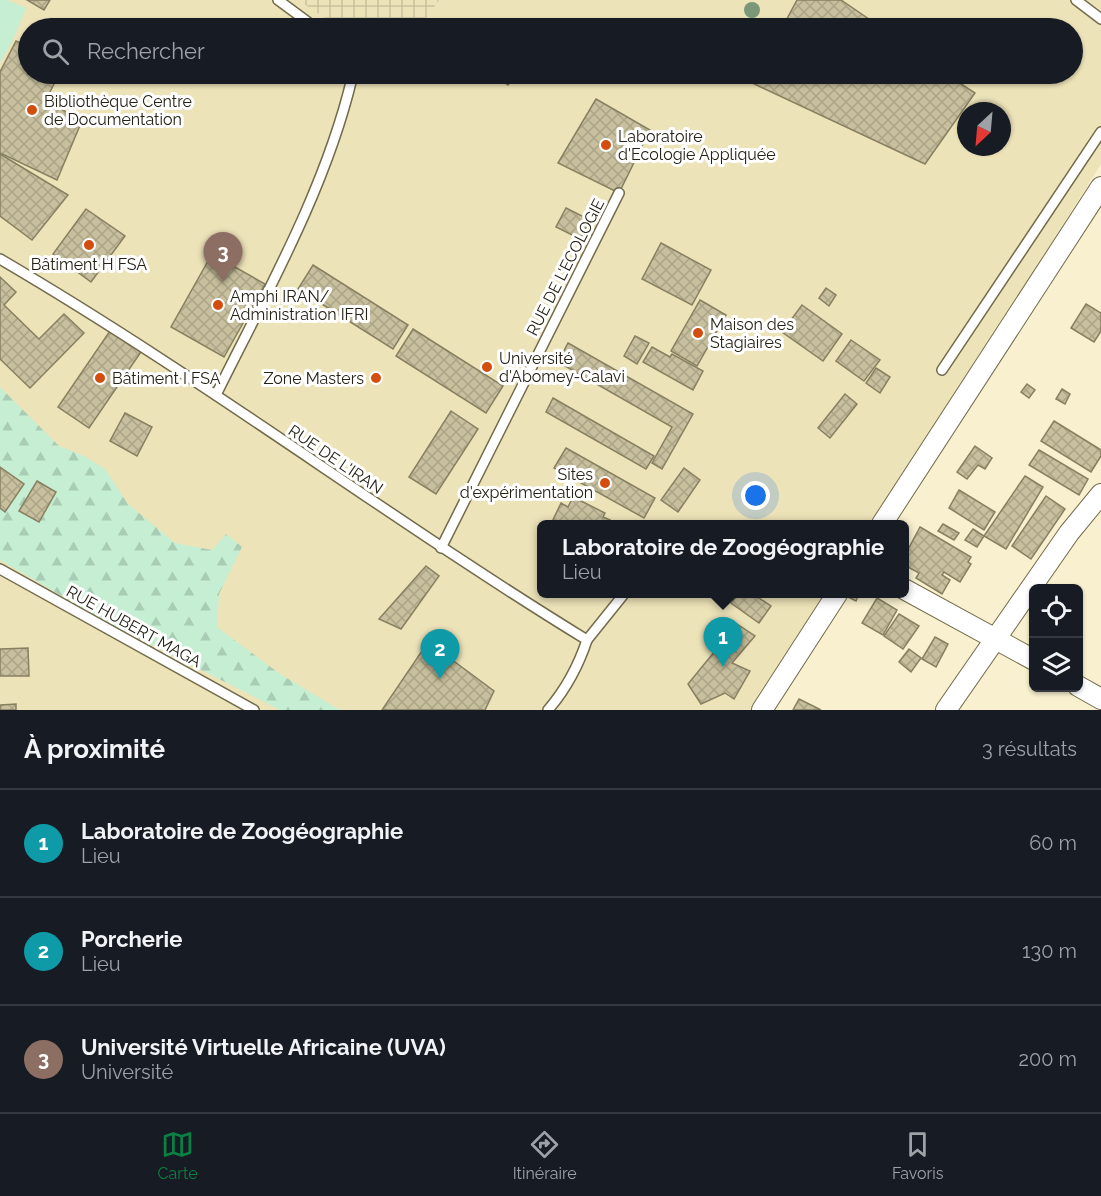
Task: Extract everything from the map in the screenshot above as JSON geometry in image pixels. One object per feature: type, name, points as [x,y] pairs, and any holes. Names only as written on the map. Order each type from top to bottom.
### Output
[{"type":"street","points":[[885,520],[1101,187]]},
{"type":"street","points":[[946,710],[1069,533],[1101,494]]},
{"type":"street","points":[[909,592],[1029,657]]},
{"type":"street","points":[[762,710],[834,598]]},
{"type":"street","points":[[1083,689],[1101,699]]},
{"type":"lane","points":[[278,0],[302,18]]},
{"type":"lane","points":[[1076,0],[1101,19]]},
{"type":"lane","points":[[216,395],[295,236],[345,109],[351,84]]},
{"type":"lane","points":[[942,370],[1101,132]]},
{"type":"lane","name":"RUE DE L'ECOLOGIE","points":[[441,548],[619,193]]},
{"type":"lane","name":"RUE DE L'IRAN","points":[[0,259],[83,308],[441,548],[588,640]]},
{"type":"lane","name":"RUE HUBERT MAGA","points":[[0,569],[254,710]]},
{"type":"lane","points":[[548,710],[566,689],[579,665],[588,640],[621,598]]},
{"type":"shaded area","name":"Université d'Abomey-Calavi","points":[[0,0],[1101,0],[1101,164],[878,520],[537,520],[537,598],[829,598],[758,710],[0,710]]},
{"type":"shaded area","points":[[298,0],[439,0],[426,18],[325,18]]},
{"type":"green space","points":[[0,0],[7,0],[26,8],[22,18],[18,18],[18,28],[0,63]]},
{"type":"green space","points":[[0,387],[59,446],[84,456],[105,469],[128,504],[175,543],[212,550],[226,534],[242,547],[219,594],[217,627],[280,674],[340,710],[280,710],[110,624],[0,560]]},
{"type":"building","points":[[27,0],[50,0],[44,10]]},
{"type":"building","points":[[797,0],[841,0],[867,18],[787,18]]},
{"type":"building","name":"Bibliothèque Centre de Documentation","points":[[16,41],[18,42],[18,84],[54,84],[47,98],[81,123],[57,180],[0,153],[0,72]]},
{"type":"building","points":[[754,84],[961,84],[975,93],[969,102],[957,102],[957,119],[925,164]]},
{"type":"building","name":"Laboratoire d'Ecologie Appliquée","points":[[596,99],[650,130],[619,193],[558,163]]},
{"type":"building","points":[[0,154],[68,195],[32,240],[0,216]]},
{"type":"building","points":[[566,208],[590,220],[580,239],[556,227]]},
{"type":"building","name":"Bâtiment H FSA","points":[[86,209],[125,236],[91,282],[53,254]]},
{"type":"building","points":[[661,243],[711,270],[692,305],[642,279]]},
{"type":"building","name":"Amphi IRAN/ Administration IFRI","points":[[212,254],[265,284],[224,357],[171,327]]},
{"type":"building","points":[[313,265],[408,325],[393,349],[298,289]]},
{"type":"building","points":[[0,277],[16,292],[4,305],[39,339],[64,314],[84,333],[30,388],[0,359]]},
{"type":"building","points":[[826,288],[836,295],[829,306],[819,298]]},
{"type":"building","name":"Maison des Stagiaires","points":[[700,300],[726,315],[697,366],[671,351]]},
{"type":"building","points":[[1086,304],[1101,313],[1101,331],[1094,342],[1071,328]]},
{"type":"building","points":[[802,305],[842,334],[823,361],[782,332]]},
{"type":"building","name":"Bâtiment I FSA","points":[[112,328],[143,349],[89,428],[58,407]]},
{"type":"building","points":[[413,329],[503,386],[486,413],[396,356]]},
{"type":"building","points":[[635,336],[649,343],[637,364],[624,356]]},
{"type":"building","points":[[851,340],[880,360],[864,381],[836,361]]},
{"type":"building","points":[[568,343],[693,414],[662,469],[652,463],[672,427],[558,362]]},
{"type":"building","points":[[652,347],[670,357],[672,354],[703,371],[693,390],[643,362]]},
{"type":"building","points":[[876,368],[890,377],[880,393],[866,383]]},
{"type":"building","points":[[1027,384],[1035,390],[1029,398],[1021,392]]},
{"type":"building","points":[[1062,389],[1070,394],[1065,404],[1056,399]]},
{"type":"building","points":[[845,394],[857,404],[830,438],[818,428]]},
{"type":"building","points":[[553,398],[654,456],[646,469],[546,412]]},
{"type":"building","points":[[451,411],[478,429],[436,494],[409,477]]},
{"type":"building","points":[[125,413],[152,427],[137,456],[110,441]]},
{"type":"building","points":[[1054,421],[1101,450],[1101,456],[1091,472],[1041,441]]},
{"type":"building","points":[[975,446],[992,458],[985,469],[978,465],[967,479],[957,472]]},
{"type":"building","name":"Sites d'expérimentation","points":[[566,448],[655,498],[644,518],[554,468]]},
{"type":"building","points":[[1039,450],[1088,479],[1079,495],[1029,465]]},
{"type":"building","points":[[0,467],[24,484],[5,512],[0,508]]},
{"type":"building","points":[[684,468],[700,480],[678,512],[661,500]]},
{"type":"building","points":[[1025,476],[1043,487],[1006,549],[984,536]]},
{"type":"building","points":[[37,481],[56,492],[39,522],[19,511]]},
{"type":"building","points":[[959,490],[995,512],[984,530],[949,508]]},
{"type":"building","points":[[1046,496],[1065,509],[1031,559],[1012,546]]},
{"type":"building","points":[[573,497],[605,513],[603,517],[610,520],[553,520],[561,503],[568,507]]},
{"type":"building","points":[[943,524],[959,533],[954,540],[938,531]]},
{"type":"building","points":[[920,527],[971,557],[968,562],[971,564],[960,582],[944,572],[942,575],[950,580],[942,594],[916,578],[919,573],[909,568],[909,548]]},
{"type":"building","points":[[973,529],[984,536],[977,547],[965,540]]},
{"type":"building","points":[[426,566],[439,576],[401,629],[379,619]]},
{"type":"building","points":[[735,598],[759,598],[771,606],[759,623],[731,603]]},
{"type":"building","points":[[877,598],[897,610],[883,635],[862,623]]},
{"type":"building","points":[[899,614],[919,626],[903,649],[884,636]]},
{"type":"building","points":[[737,624],[755,636],[732,663],[750,671],[734,699],[725,693],[701,704],[688,684]]},
{"type":"building","points":[[935,637],[948,644],[936,667],[922,659]]},
{"type":"building","points":[[428,642],[494,691],[485,710],[382,710]]},
{"type":"building","points":[[28,648],[29,676],[0,676],[0,649]]},
{"type":"building","points":[[909,649],[921,658],[911,672],[899,662]]},
{"type":"building","points":[[799,699],[821,710],[793,710]]},
{"type":"building","points":[[16,704],[16,710],[0,710],[0,705]]},
{"type":"place","name":"Bibliothèque Centre de Documentation","points":[[32,110]]},
{"type":"place","name":"Laboratoire d'Ecologie Appliquée","points":[[606,145]]},
{"type":"place","name":"Bâtiment H FSA","points":[[89,245]]},
{"type":"place","name":"Université Virtuelle Africaine (UVA)","points":[[223,282]]},
{"type":"place","name":"Amphi IRAN/ Administration IFRI","points":[[218,305]]},
{"type":"place","name":"Maison des Stagiaires","points":[[698,333]]},
{"type":"place","name":"Université d'Abomey-Calavi","points":[[487,367]]},
{"type":"place","name":"Bâtiment I FSA","points":[[100,378]]},
{"type":"place","name":"Zone Masters","points":[[376,378]]},
{"type":"place","name":"Sites d'expérimentation","points":[[605,483]]},
{"type":"place","name":"Laboratoire de Zoogéographie","points":[[723,667]]},
{"type":"place","name":"Porcherie","points":[[440,679]]}]
